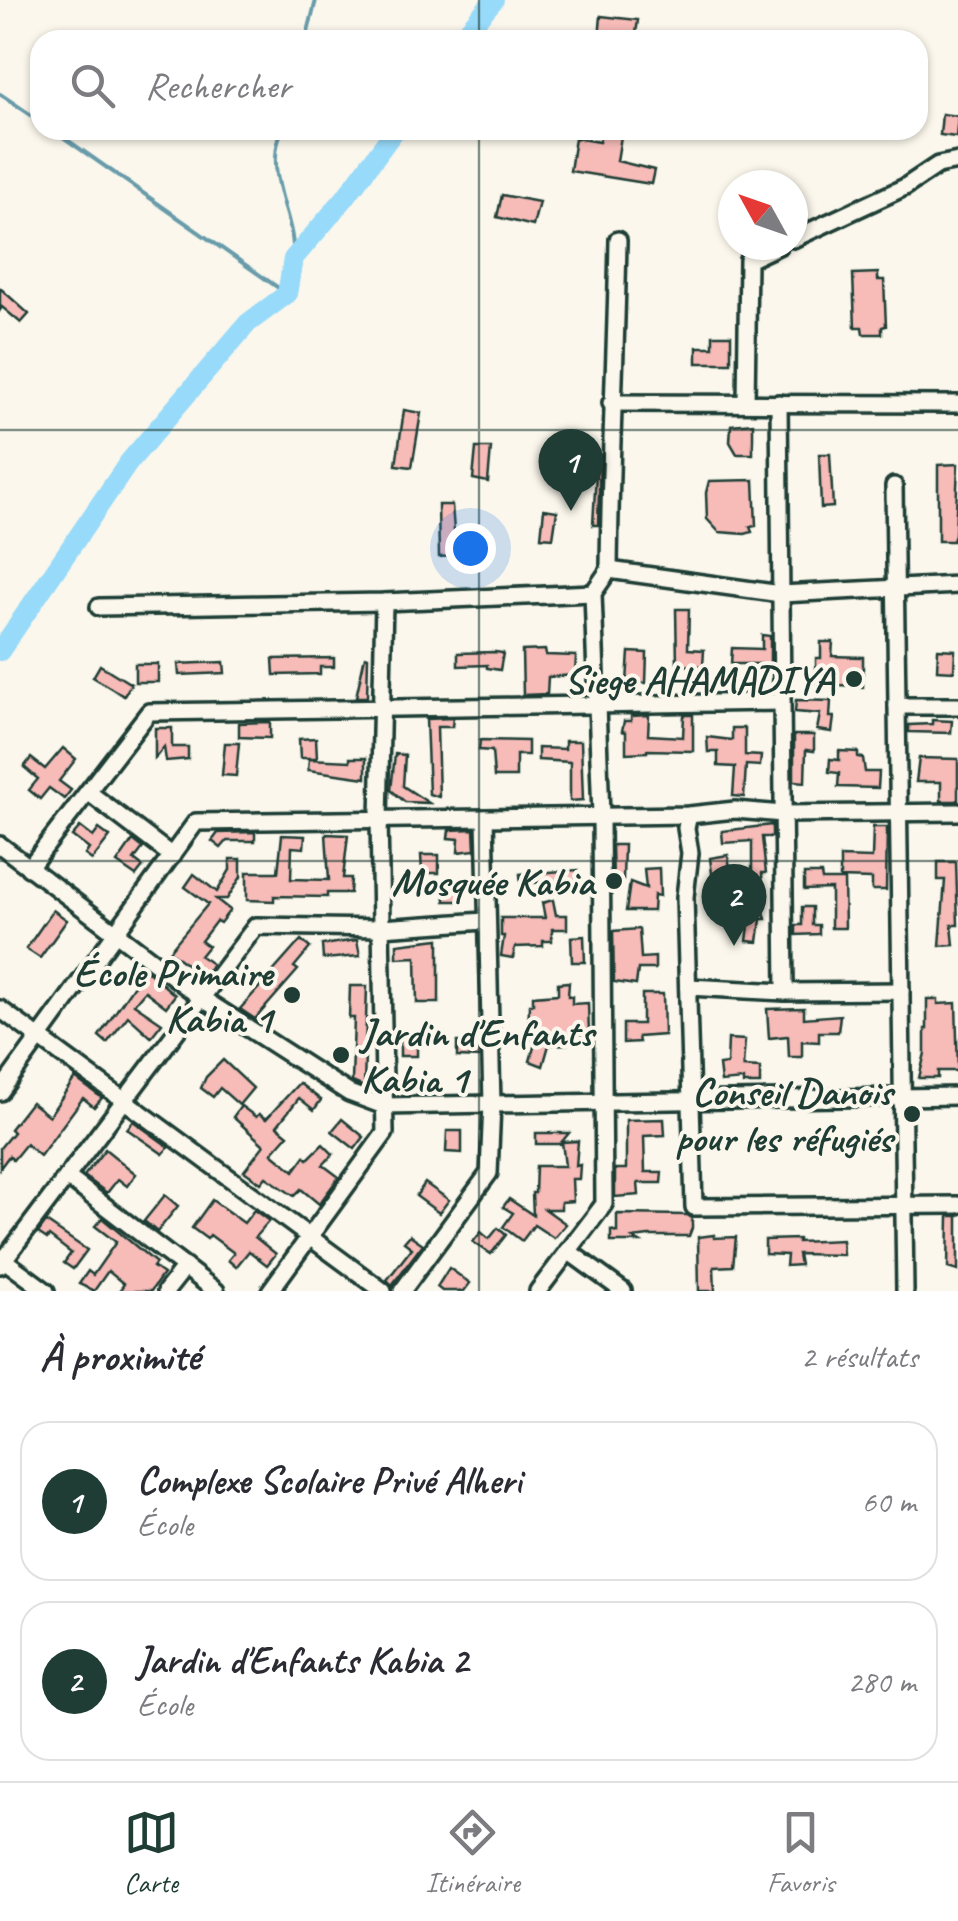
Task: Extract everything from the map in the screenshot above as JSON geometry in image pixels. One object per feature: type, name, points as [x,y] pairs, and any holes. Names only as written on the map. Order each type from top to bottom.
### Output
[{"type":"street","points":[[808,232],[905,187],[938,165],[958,161]]},
{"type":"street","points":[[538,1291],[604,1204],[601,816],[593,593],[608,570],[618,240]]},
{"type":"street","points":[[746,402],[748,260]]},
{"type":"street","points":[[611,403],[958,404]]},
{"type":"street","points":[[778,403],[785,992]]},
{"type":"street","points":[[894,486],[904,1291]]},
{"type":"street","points":[[608,570],[781,594],[958,585]]},
{"type":"street","points":[[100,608],[593,593]]},
{"type":"street","points":[[270,1291],[384,1133],[379,819],[384,602]]},
{"type":"street","points":[[30,868],[149,712],[782,702]]},
{"type":"street","points":[[897,706],[958,706]]},
{"type":"street","points":[[88,792],[172,856]]},
{"type":"street","points":[[0,1092],[196,822],[689,816],[735,810],[783,814],[958,812]]},
{"type":"street","points":[[689,816],[685,898],[694,1207],[958,1204]]},
{"type":"street","points":[[402,1291],[489,1173],[492,1104],[485,818]]},
{"type":"street","points":[[0,845],[203,999],[348,1093],[384,1106],[958,1096]]},
{"type":"street","points":[[46,1291],[1,1261],[256,926],[381,928],[485,921]]},
{"type":"street","points":[[688,987],[785,992],[901,991]]},
{"type":"street","points":[[0,1008],[382,1291]]},
{"type":"street","points":[[67,1178],[216,1291]]},
{"type":"street","points":[[568,1251],[623,1291]]},
{"type":"street","points":[[166,1291],[185,1267]]},
{"type":"street","points":[[595,1271],[601,1291]]},
{"type":"building","points":[[601,16],[638,20],[636,30],[600,30]]},
{"type":"building","points":[[942,114],[958,116],[956,137],[940,135]]},
{"type":"building","points":[[575,140],[620,140],[617,161],[654,170],[651,184],[570,171]]},
{"type":"building","points":[[502,195],[539,202],[533,226],[497,217]]},
{"type":"building","points":[[878,273],[878,280],[884,280],[886,326],[882,327],[882,334],[863,334],[862,327],[855,327],[853,274]]},
{"type":"building","points":[[0,288],[29,314],[21,323],[2,307],[0,310]]},
{"type":"building","points":[[713,335],[731,335],[731,363],[697,363],[697,347],[713,347]]},
{"type":"building","points":[[404,410],[421,413],[412,467],[396,465]]},
{"type":"building","points":[[753,423],[753,454],[737,454],[730,442],[731,425]]},
{"type":"building","points":[[476,448],[491,448],[488,482],[473,479]]},
{"type":"building","points":[[819,454],[830,454],[833,507],[821,508]]},
{"type":"building","points":[[597,455],[598,525],[593,525]]},
{"type":"building","points":[[958,464],[955,535],[953,541],[938,541],[938,465]]},
{"type":"building","points":[[754,480],[756,526],[750,527],[752,532],[719,532],[707,519],[709,481]]},
{"type":"building","points":[[438,505],[452,505],[456,556],[439,557]]},
{"type":"building","points":[[544,509],[557,511],[553,538],[541,537]]},
{"type":"building","points":[[676,609],[689,609],[688,649],[704,650],[703,666],[677,665]]},
{"type":"building","points":[[762,635],[770,636],[770,664],[731,664],[732,648],[762,649]]},
{"type":"building","points":[[821,642],[833,642],[832,656],[863,657],[863,687],[816,683],[816,658],[821,658]]},
{"type":"building","points":[[938,649],[955,650],[954,671],[937,670]]},
{"type":"building","points":[[545,650],[546,655],[576,656],[575,675],[548,677],[547,694],[523,695],[522,651]]},
{"type":"building","points":[[629,652],[647,653],[646,683],[627,682]]},
{"type":"building","points":[[458,653],[503,653],[500,670],[487,665],[458,666]]},
{"type":"building","points":[[365,656],[367,697],[356,697]]},
{"type":"building","points":[[334,658],[334,667],[320,667],[320,674],[274,675],[273,659]]},
{"type":"building","points":[[224,662],[225,673],[179,675],[178,664]]},
{"type":"building","points":[[135,664],[158,664],[158,682],[135,682]]},
{"type":"building","points":[[100,665],[131,684],[124,696],[93,677]]},
{"type":"building","points":[[796,700],[831,701],[832,732],[817,730],[820,714],[795,712]]},
{"type":"building","points":[[649,715],[648,735],[683,737],[684,715],[693,715],[693,751],[626,753],[624,721],[631,721],[631,716]]},
{"type":"building","points":[[453,718],[452,727],[437,727],[439,797],[429,794],[426,719]]},
{"type":"building","points":[[932,720],[952,721],[951,733],[909,732],[909,725],[932,724]]},
{"type":"building","points":[[270,722],[270,738],[239,737],[239,723]]},
{"type":"building","points":[[155,728],[172,728],[172,747],[188,747],[188,759],[166,761],[164,747],[155,758]]},
{"type":"building","points":[[732,728],[745,728],[745,755],[761,756],[760,766],[746,765],[744,797],[733,796],[735,767],[718,766],[718,752],[708,752],[707,737],[732,740]]},
{"type":"building","points":[[794,735],[814,735],[814,751],[806,750],[805,782],[794,781]]},
{"type":"building","points":[[316,738],[317,758],[300,758],[299,739]]},
{"type":"building","points":[[480,740],[528,741],[528,755],[516,755],[516,777],[494,777],[492,751],[479,750]]},
{"type":"building","points":[[565,741],[581,741],[583,800],[570,801],[570,762],[538,760],[538,748],[565,749]]},
{"type":"building","points":[[225,743],[239,743],[236,776],[222,775]]},
{"type":"building","points":[[63,748],[76,759],[59,781],[71,790],[64,799],[49,788],[40,799],[29,790],[38,779],[24,767],[31,758],[45,769]]},
{"type":"building","points":[[839,751],[858,752],[865,772],[879,772],[878,788],[838,787],[839,773],[829,772],[830,759],[839,760]]},
{"type":"building","points":[[395,754],[405,755],[403,786],[429,803],[405,802],[391,790]]},
{"type":"building","points":[[366,758],[366,778],[308,770],[309,759]]},
{"type":"building","points":[[919,758],[958,759],[958,801],[941,801],[941,782],[916,782]]},
{"type":"building","points":[[772,825],[772,837],[762,837],[766,873],[762,873],[763,891],[749,892],[749,908],[763,908],[766,919],[761,919],[758,942],[747,941],[749,925],[727,923],[729,902],[716,904],[710,858],[728,855],[732,881],[752,879],[752,841],[723,843],[722,831]]},
{"type":"building","points":[[80,827],[93,837],[99,829],[110,837],[92,860],[85,855],[89,849],[72,836]]},
{"type":"building","points":[[873,827],[887,827],[886,890],[872,890],[872,879],[840,878],[840,857],[872,858]]},
{"type":"building","points":[[474,829],[475,850],[458,852],[459,839],[448,838],[449,830]]},
{"type":"building","points":[[255,832],[255,841],[227,841],[221,848],[212,841],[218,833]]},
{"type":"building","points":[[326,834],[348,835],[343,878],[351,878],[350,893],[247,900],[247,872],[278,872],[282,835],[305,836],[304,848],[292,847],[291,879],[329,880]]},
{"type":"building","points":[[133,840],[143,848],[134,860],[143,867],[136,876],[117,863]]},
{"type":"building","points":[[612,845],[624,845],[623,880],[613,880]]},
{"type":"building","points":[[421,855],[439,855],[439,873],[422,873]]},
{"type":"building","points":[[230,859],[241,859],[241,877],[227,899],[216,899],[230,910],[201,941],[208,946],[200,956],[212,964],[203,977],[169,951],[208,904],[185,887],[194,874],[217,892],[230,870]]},
{"type":"building","points":[[938,862],[956,862],[958,925],[952,925],[954,945],[940,946],[945,880],[938,880]]},
{"type":"building","points":[[659,868],[660,896],[654,895],[653,911],[626,911],[630,882],[646,888],[644,869]]},
{"type":"building","points":[[578,870],[577,880],[521,887],[520,874]]},
{"type":"building","points":[[804,874],[821,874],[822,880],[844,880],[845,928],[831,928],[831,889],[804,890]]},
{"type":"building","points":[[463,880],[463,901],[445,901],[444,881]]},
{"type":"building","points":[[553,900],[556,915],[567,915],[567,929],[552,929],[552,941],[543,941],[543,946],[515,947],[513,958],[501,956],[501,918],[545,918],[542,903]]},
{"type":"building","points":[[802,907],[812,907],[812,925],[819,925],[819,934],[796,935],[796,925],[802,925]]},
{"type":"building","points":[[53,910],[67,920],[40,958],[26,949]]},
{"type":"building","points":[[639,929],[641,958],[655,957],[655,969],[638,969],[636,985],[614,982],[613,931]]},
{"type":"building","points":[[584,936],[585,962],[572,962],[571,937]]},
{"type":"building","points":[[439,939],[439,1003],[417,1003],[416,957],[397,958],[397,944]]},
{"type":"building","points":[[301,940],[310,948],[294,967],[298,970],[255,1019],[240,1009]]},
{"type":"building","points":[[357,940],[360,956],[323,959],[322,945]]},
{"type":"building","points":[[145,969],[175,995],[166,1007],[145,991],[134,1004],[162,1023],[151,1037],[128,1016],[107,1043],[99,1036]]},
{"type":"building","points":[[569,982],[572,1004],[588,1003],[589,1034],[567,1034],[567,1044],[549,1045],[543,1066],[530,1061],[536,1040],[528,1040],[529,1004],[533,1004],[533,996],[558,994],[558,983]]},
{"type":"building","points":[[350,986],[367,986],[364,1087],[352,1082],[354,1018],[349,1018]]},
{"type":"building","points":[[642,994],[663,994],[664,1035],[638,1037],[639,1042],[623,1043],[623,1024],[642,1024]]},
{"type":"building","points":[[927,999],[938,999],[938,1004],[956,1003],[958,1071],[938,1071],[938,1078],[919,1078],[925,1053]]},
{"type":"building","points":[[804,1008],[804,1018],[840,1015],[838,1032],[819,1032],[819,1042],[802,1041],[802,1057],[789,1057],[788,1036],[769,1038],[767,1009]]},
{"type":"building","points":[[417,1035],[417,1056],[400,1056],[400,1036]]},
{"type":"building","points":[[728,1039],[745,1040],[743,1067],[760,1068],[760,1084],[743,1084],[743,1080],[721,1082],[719,1065],[727,1064]]},
{"type":"building","points":[[457,1042],[479,1043],[480,1058],[457,1057]]},
{"type":"building","points":[[223,1060],[253,1088],[239,1105],[220,1088],[213,1097],[201,1088]]},
{"type":"building","points":[[75,1078],[102,1098],[94,1107],[83,1098],[40,1156],[26,1144],[0,1168],[0,1148],[31,1102],[49,1116]]},
{"type":"building","points":[[299,1083],[321,1100],[314,1110],[299,1098],[277,1126],[288,1135],[272,1153],[294,1171],[305,1156],[308,1159],[323,1144],[333,1154],[323,1165],[339,1177],[319,1204],[301,1189],[294,1196],[266,1177],[261,1183],[244,1171],[264,1145],[233,1117],[241,1106],[266,1119]]},
{"type":"building","points":[[342,1119],[364,1137],[355,1149],[332,1131]]},
{"type":"building","points":[[664,1119],[665,1135],[644,1136],[645,1172],[662,1172],[661,1183],[638,1183],[639,1195],[615,1197],[615,1169],[626,1169],[626,1120]]},
{"type":"building","points":[[133,1121],[169,1147],[163,1154],[127,1129]]},
{"type":"building","points":[[447,1131],[462,1131],[462,1153],[446,1152]]},
{"type":"building","points":[[536,1133],[569,1133],[560,1144],[536,1144]]},
{"type":"building","points":[[578,1141],[579,1179],[572,1179],[573,1201],[561,1202],[561,1209],[545,1209],[566,1224],[554,1238],[534,1225],[522,1241],[503,1227],[513,1213],[503,1207],[509,1199],[533,1215],[536,1166],[565,1166],[562,1142]]},
{"type":"building","points":[[105,1149],[136,1174],[127,1186],[118,1179],[107,1193],[84,1176]]},
{"type":"building","points":[[425,1183],[449,1200],[439,1213],[416,1196]]},
{"type":"building","points":[[165,1195],[178,1206],[157,1232],[144,1221]]},
{"type":"building","points":[[212,1200],[244,1223],[254,1210],[269,1221],[255,1237],[276,1254],[267,1265],[249,1251],[236,1267],[228,1260],[234,1253],[210,1235],[207,1239],[192,1228]]},
{"type":"building","points":[[617,1214],[687,1215],[692,1218],[692,1228],[689,1236],[649,1236],[633,1238],[640,1242],[611,1242],[611,1230],[617,1232]]},
{"type":"building","points":[[949,1216],[958,1216],[958,1271],[948,1268]]},
{"type":"building","points":[[102,1218],[156,1263],[153,1267],[163,1274],[151,1291],[119,1291],[124,1284],[108,1271],[94,1291],[79,1284],[88,1271],[93,1275],[116,1242],[95,1226]]},
{"type":"building","points":[[46,1222],[87,1250],[73,1269],[64,1263],[71,1253],[49,1236],[47,1239],[38,1233]]},
{"type":"building","points":[[498,1228],[506,1235],[491,1254],[473,1242],[481,1232],[489,1239]]},
{"type":"building","points":[[410,1235],[423,1244],[392,1285],[387,1280],[412,1248],[404,1242]]},
{"type":"building","points":[[698,1237],[736,1237],[733,1266],[714,1267],[715,1291],[699,1291]]},
{"type":"building","points":[[765,1240],[842,1240],[843,1255],[798,1254],[800,1265],[786,1266],[787,1255],[765,1254]]},
{"type":"building","points":[[449,1268],[470,1283],[464,1291],[442,1291],[437,1287]]},
{"type":"waterway","points":[[308,30],[316,0]]},
{"type":"waterway","points":[[468,30],[494,0]]},
{"type":"waterway","points":[[0,94],[30,114]]},
{"type":"waterway","points":[[67,140],[287,294]]},
{"type":"waterway","points":[[279,140],[276,163],[293,259]]},
{"type":"waterway","points":[[0,651],[129,462],[248,323],[287,294],[293,259],[388,140]]},
{"type":"place","name":"Complexe Scolaire Privé Alheri","points":[[571,511]]},
{"type":"place","name":"Siege AHAMADIYA","points":[[854,679]]},
{"type":"place","name":"Mosquée Kabia","points":[[614,881]]},
{"type":"place","name":"Jardin d'Enfants Kabia 2","points":[[734,946]]},
{"type":"place","name":"École Primaire Kabia 1","points":[[292,995]]},
{"type":"place","name":"Jardin d'Enfants Kabia 1","points":[[341,1055]]},
{"type":"place","name":"Conseil Danois pour les réfugiés","points":[[912,1114]]}]
